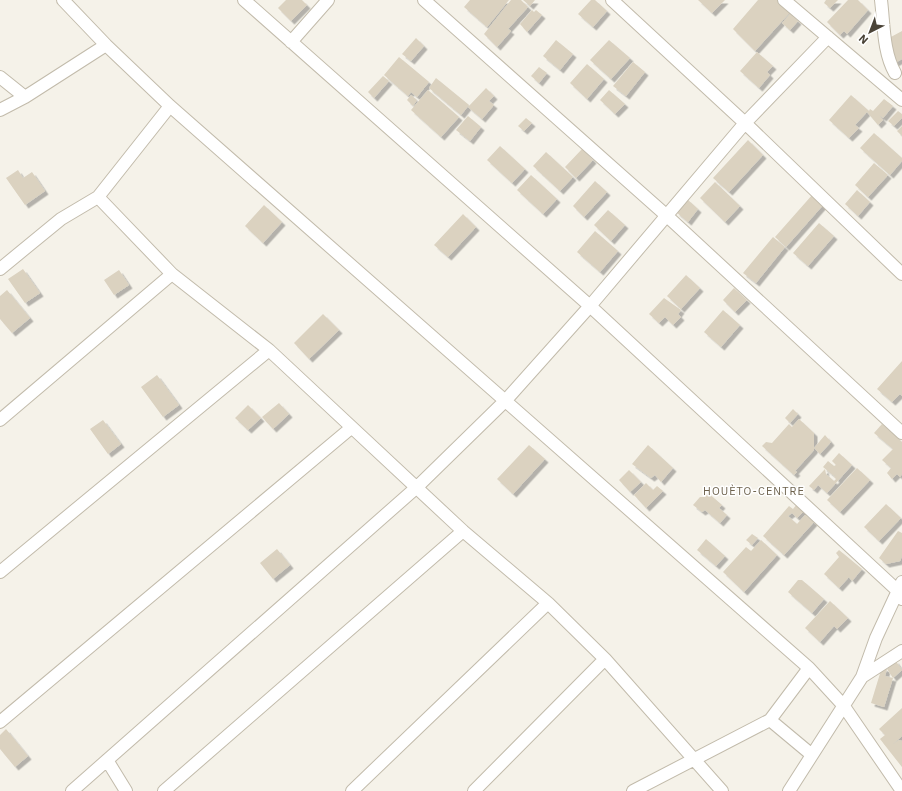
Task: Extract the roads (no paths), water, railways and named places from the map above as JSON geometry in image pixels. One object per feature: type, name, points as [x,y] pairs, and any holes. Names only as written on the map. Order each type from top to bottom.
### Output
[{"type":"street","points":[[244,0],[590,306],[901,591],[876,638],[862,677],[789,791]]},
{"type":"street","points":[[290,42],[328,0]]},
{"type":"street","points":[[424,0],[667,216],[902,433]]},
{"type":"street","points":[[612,0],[745,123],[902,274]]},
{"type":"street","points":[[784,0],[902,100]]},
{"type":"street","points":[[881,0],[890,64],[899,72],[883,83]]},
{"type":"street","points":[[68,2],[106,45],[170,106],[809,668],[843,705],[902,791]]},
{"type":"street","points":[[72,791],[417,487],[506,400],[590,306],[745,123],[828,37]]},
{"type":"street","points":[[0,110],[25,97],[106,45]]},
{"type":"street","points":[[0,77],[25,97]]},
{"type":"street","points":[[0,269],[61,219],[98,197],[170,106]]},
{"type":"street","points":[[98,197],[172,274],[269,350],[463,531],[548,603],[605,659],[692,759],[722,791]]},
{"type":"street","points":[[0,420],[172,274]]},
{"type":"street","points":[[0,572],[269,350]]},
{"type":"street","points":[[0,722],[351,428]]},
{"type":"street","points":[[164,791],[463,531]]},
{"type":"street","points":[[352,791],[548,603]]},
{"type":"street","points":[[862,677],[902,651]]},
{"type":"street","points":[[474,791],[605,659]]},
{"type":"street","points":[[633,791],[692,759],[770,720],[809,668]]},
{"type":"street","points":[[770,720],[812,755]]},
{"type":"street","points":[[107,760],[126,791]]},
{"type":"district","name":"HOUÈTO-CENTRE","points":[[754,491]]}]
